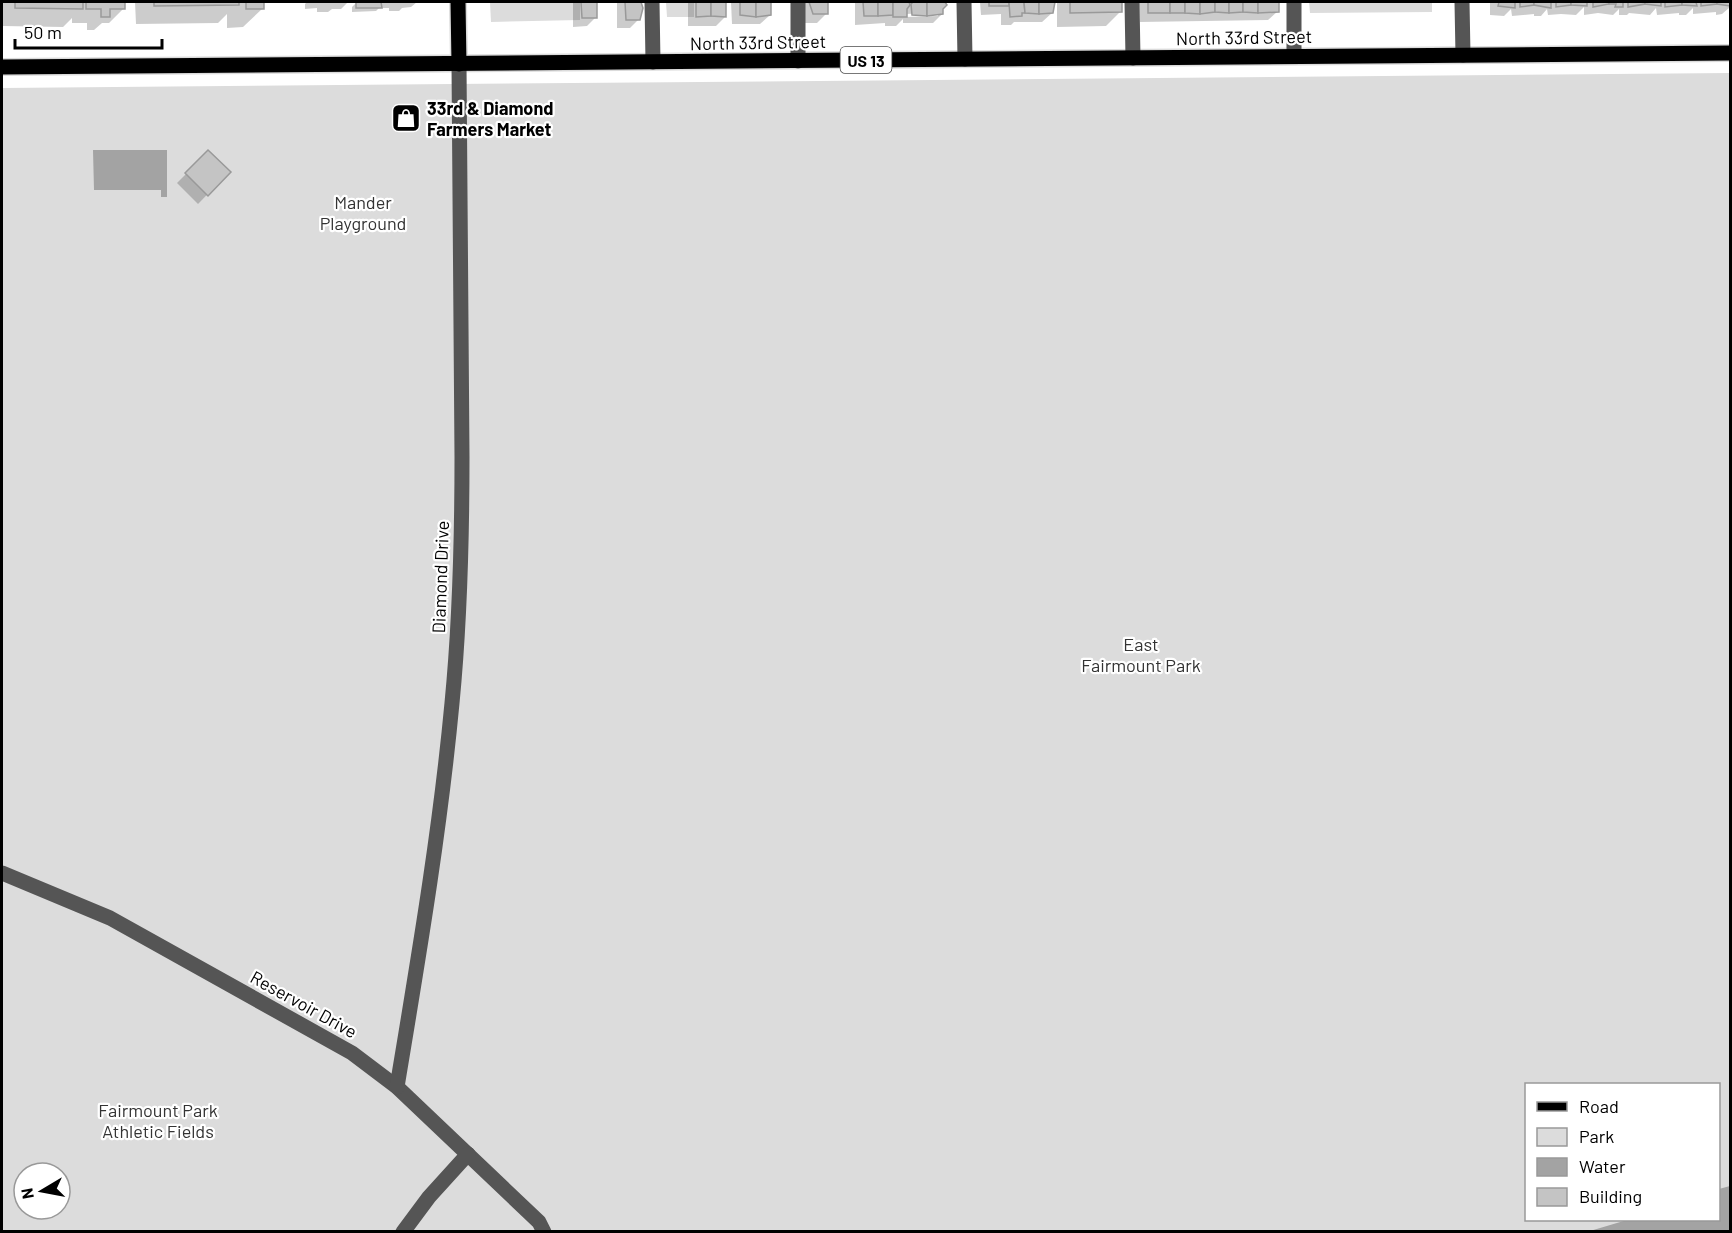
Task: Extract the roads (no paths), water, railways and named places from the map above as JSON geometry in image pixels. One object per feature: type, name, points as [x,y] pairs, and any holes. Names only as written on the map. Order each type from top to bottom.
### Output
[{"type":"main road","points":[[458,2],[459,64]]},
{"type":"main road","name":"North 33rd Street","points":[[2,67],[1731,53]]},
{"type":"street","points":[[652,2],[653,62]]},
{"type":"street","points":[[798,2],[798,61]]},
{"type":"street","points":[[964,2],[965,59]]},
{"type":"street","points":[[1132,2],[1133,58]]},
{"type":"street","points":[[1294,2],[1294,56]]},
{"type":"street","points":[[1462,2],[1463,55]]},
{"type":"street","name":"Diamond Drive","points":[[397,1087],[439,818],[457,645],[462,520],[459,64]]},
{"type":"street","name":"Reservoir Drive","points":[[2,873],[110,918],[352,1053],[397,1087],[539,1222],[544,1232]]},
{"type":"street","points":[[403,1232],[429,1197],[468,1154]]},
{"type":"water","points":[[93,150],[167,150],[167,197],[161,197],[161,190],[94,190]]},
{"type":"water","points":[[1730,1186],[1730,1231],[1590,1231],[1624,1221],[1720,1221],[1720,1189]]},
{"type":"place","name":"33rd & Diamond Farmers Market","points":[[406,118]]},
{"type":"park label","name":"Mander Playground","points":[[363,212]]},
{"type":"park label","name":"East Fairmount Park","points":[[1141,654]]},
{"type":"park label","name":"Fairmount Park Athletic Fields","points":[[158,1120]]}]
